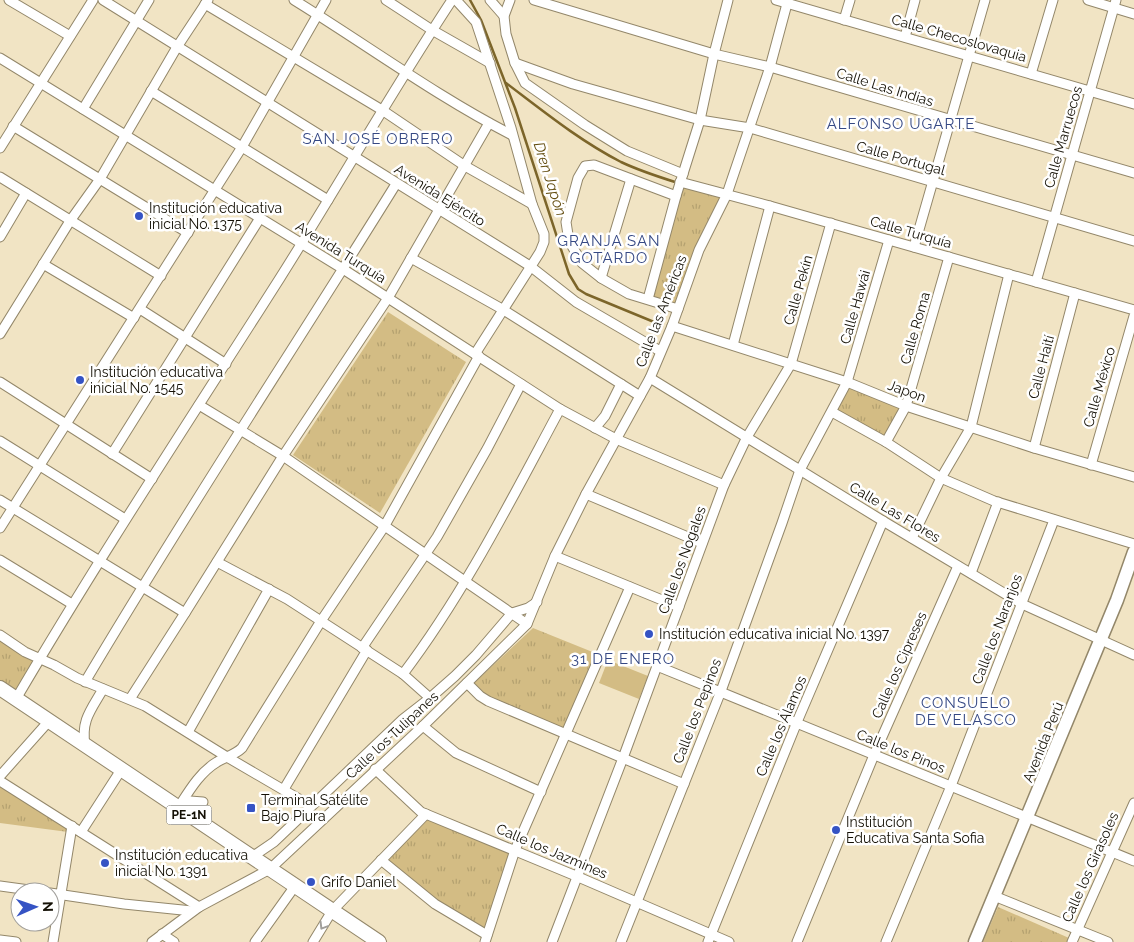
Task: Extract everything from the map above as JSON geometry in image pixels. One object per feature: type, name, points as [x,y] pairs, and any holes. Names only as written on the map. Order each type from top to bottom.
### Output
[{"type":"main road","name":"PE-1N","points":[[0,688],[379,942]]},
{"type":"street","points":[[9,0],[70,36]]},
{"type":"street","points":[[0,148],[93,0]]},
{"type":"street","name":"Avenida Ejército","points":[[103,0],[530,266],[576,302],[660,351]]},
{"type":"street","points":[[83,109],[149,0]]},
{"type":"street","points":[[294,0],[405,71],[489,123],[512,135]]},
{"type":"street","points":[[0,528],[242,147],[326,0]]},
{"type":"street","points":[[386,0],[432,30],[490,63]]},
{"type":"street","points":[[16,699],[99,560],[301,244],[405,71],[454,0],[476,22],[532,204],[544,234],[544,242],[540,252],[502,309],[384,527],[321,621],[242,748],[219,761],[204,773],[190,788],[181,810]]},
{"type":"street","points":[[490,0],[504,16],[510,0]]},
{"type":"street","name":"Calle Las Indias","points":[[534,0],[714,54],[770,67],[950,121],[1134,173]]},
{"type":"street","points":[[648,299],[676,196],[700,120],[728,0]]},
{"type":"street","name":"Calle Checoslovaquia","points":[[776,0],[1134,104]]},
{"type":"street","points":[[844,20],[850,0]]},
{"type":"street","points":[[905,37],[915,0]]},
{"type":"street","points":[[914,247],[985,0]]},
{"type":"street","points":[[1031,74],[1053,0]]},
{"type":"street","points":[[1088,0],[1115,4],[1134,14]]},
{"type":"street","points":[[0,334],[70,221],[100,179],[177,47],[207,2],[382,110],[464,166],[532,204]]},
{"type":"street","name":"Calle las Américas","points":[[529,622],[555,556],[586,494],[650,378],[672,326],[699,250],[726,194],[750,128],[770,67],[788,2]]},
{"type":"street","name":"Calle Marruecos","points":[[1036,282],[1115,4]]},
{"type":"street","name":"Calle Turquía","points":[[504,16],[506,34],[515,63],[525,83],[563,110],[628,151],[682,178],[726,194],[1134,310]]},
{"type":"street","name":"Avenida Turquía","points":[[0,58],[343,269],[560,409],[616,439],[724,485]]},
{"type":"street","name":"Calle Portugal","points":[[515,63],[573,84],[700,120],[750,128],[1134,241]]},
{"type":"street","points":[[151,91],[328,200]]},
{"type":"street","points":[[130,699],[283,456],[388,298],[489,123]]},
{"type":"street","points":[[13,126],[188,233]]},
{"type":"street","points":[[676,196],[594,165],[586,166],[578,178],[566,222],[569,241],[582,263],[601,278],[629,294],[678,309]]},
{"type":"street","points":[[0,177],[161,276]]},
{"type":"street","points":[[601,278],[630,179]]},
{"type":"street","points":[[85,682],[142,586],[396,184]]},
{"type":"street","points":[[0,237],[26,193]]},
{"type":"street","points":[[733,345],[770,206]]},
{"type":"street","points":[[112,454],[260,218]]},
{"type":"street","name":"Calle Pekín","points":[[792,364],[831,223]]},
{"type":"street","name":"Calle Hawái","points":[[847,382],[888,240]]},
{"type":"street","name":"Calle Roma","points":[[886,442],[906,406],[949,257]]},
{"type":"street","points":[[411,258],[502,309],[640,396]]},
{"type":"street","points":[[43,264],[134,318]]},
{"type":"street","points":[[912,538],[941,478],[971,427],[1009,274]]},
{"type":"street","name":"Calle Haití","points":[[1034,448],[1075,293]]},
{"type":"street","points":[[140,309],[226,364]]},
{"type":"street","name":"Calle México","points":[[1091,465],[1134,316]]},
{"type":"street","name":"Japon","points":[[672,326],[847,382],[906,406],[1034,448],[1134,477]]},
{"type":"street","name":"Calle los Nogales","points":[[552,942],[623,758],[724,485],[747,437],[792,364]]},
{"type":"street","name":"Calle Las Flores","points":[[650,378],[1022,604],[1134,655]]},
{"type":"street","points":[[0,382],[152,478]]},
{"type":"street","name":"Calle los Pepinos","points":[[621,942],[721,691],[800,470],[847,382]]},
{"type":"street","points":[[284,789],[365,649],[426,554],[487,449],[521,384]]},
{"type":"street","points":[[595,428],[605,416],[621,384]]},
{"type":"street","points":[[199,405],[283,456],[384,527],[512,613],[529,622]]},
{"type":"street","points":[[403,674],[430,638],[466,582],[560,409]]},
{"type":"street","points":[[832,412],[886,442],[941,478],[998,502],[1134,544]]},
{"type":"street","points":[[0,441],[126,519]]},
{"type":"street","points":[[586,494],[702,543]]},
{"type":"street","points":[[0,500],[185,613]]},
{"type":"street","points":[[971,573],[998,502]]},
{"type":"street","name":"Calle los Naranjos","points":[[886,942],[951,786],[1054,520]]},
{"type":"street","name":"Calle los Álamos","points":[[709,938],[797,722],[883,521]]},
{"type":"street","name":"Avenida Perú","points":[[975,942],[1028,818],[1134,552]]},
{"type":"street","points":[[555,556],[679,607]]},
{"type":"street","points":[[0,560],[72,604]]},
{"type":"street","points":[[217,562],[287,599],[403,674],[430,698]]},
{"type":"street","name":"Calle los Cipreses","points":[[797,942],[874,755],[958,566]]},
{"type":"street","points":[[381,860],[435,904],[486,938],[515,850],[630,587]]},
{"type":"street","points":[[188,732],[269,590]]},
{"type":"street","points":[[252,857],[274,842],[402,719],[430,698],[476,655],[512,613],[528,608],[538,601]]},
{"type":"street","name":"Calle los Tulipanes","points":[[152,942],[195,909],[270,869],[423,726],[529,622]]},
{"type":"street","points":[[0,635],[10,643],[85,682],[145,706],[311,806]]},
{"type":"street","name":"Calle los Pinos","points":[[657,666],[1134,861]]},
{"type":"street","points":[[467,683],[488,701],[684,784]]},
{"type":"street","points":[[85,745],[83,729],[86,717],[103,690]]},
{"type":"street","points":[[0,776],[50,721]]},
{"type":"street","points":[[423,726],[456,753],[541,792]]},
{"type":"street","name":"Calle los Jazmines","points":[[375,769],[421,812],[637,902],[709,938],[729,942]]},
{"type":"street","points":[[81,832],[121,770]]},
{"type":"street","points":[[0,781],[72,826],[195,909]]},
{"type":"street","points":[[181,810],[190,801],[203,802]]},
{"type":"street","name":"Calle los Girasoles","points":[[1072,942],[1134,803]]},
{"type":"street","points":[[313,942],[332,911],[426,814]]},
{"type":"street","points":[[53,942],[72,826]]},
{"type":"street","points":[[255,942],[295,886]]},
{"type":"street","points":[[61,894],[195,909]]},
{"type":"street","points":[[994,896],[1108,942]]},
{"type":"street","points":[[162,934],[174,942]]},
{"type":"street","points":[[0,940],[16,942]]},
{"type":"green space","points":[[683,186],[721,197],[704,228],[675,304],[653,298]]},
{"type":"green space","points":[[388,312],[466,362],[380,513],[293,455]]},
{"type":"green space","points":[[848,384],[903,407],[886,439],[834,411]]},
{"type":"green space","points":[[533,628],[595,653],[564,729],[486,696],[474,683]]},
{"type":"green space","points":[[0,640],[33,661],[16,692],[0,680]]},
{"type":"green space","points":[[608,660],[648,676],[639,699],[599,683]]},
{"type":"green space","points":[[0,786],[68,829],[68,832],[0,823]]},
{"type":"green space","points":[[427,818],[510,852],[486,930],[434,898],[386,860]]},
{"type":"green space","points":[[998,907],[1069,938],[1067,942],[983,942]]},
{"type":"waterway","name":"Dren Japón","points":[[470,0],[481,20],[515,108],[569,274],[578,289],[586,294],[654,322]]},
{"type":"waterway","points":[[506,83],[562,125],[606,154],[634,168],[675,182]]},
{"type":"place","name":"Institución educativa inicial No. 1375","points":[[139,216]]},
{"type":"place","name":"Institución educativa inicial No. 1545","points":[[80,380]]},
{"type":"place","name":"Institución educativa inicial No. 1397","points":[[649,634]]},
{"type":"place","name":"Terminal Satélite Bajo Piura","points":[[251,808]]},
{"type":"place","name":"Institución Educativa Santa Sofia","points":[[836,830]]},
{"type":"place","name":"Institución educativa inicial No. 1391","points":[[105,863]]},
{"type":"place","name":"Grifo Daniel","points":[[311,882]]},
{"type":"district","name":"ALFONSO UGARTE","points":[[901,124]]},
{"type":"district","name":"SAN JOSÉ OBRERO","points":[[378,139]]},
{"type":"district","name":"GRANJA SAN GOTARDO","points":[[609,250]]},
{"type":"district","name":"31 DE ENERO","points":[[623,659]]},
{"type":"district","name":"CONSUELO DE VELASCO","points":[[966,712]]}]
